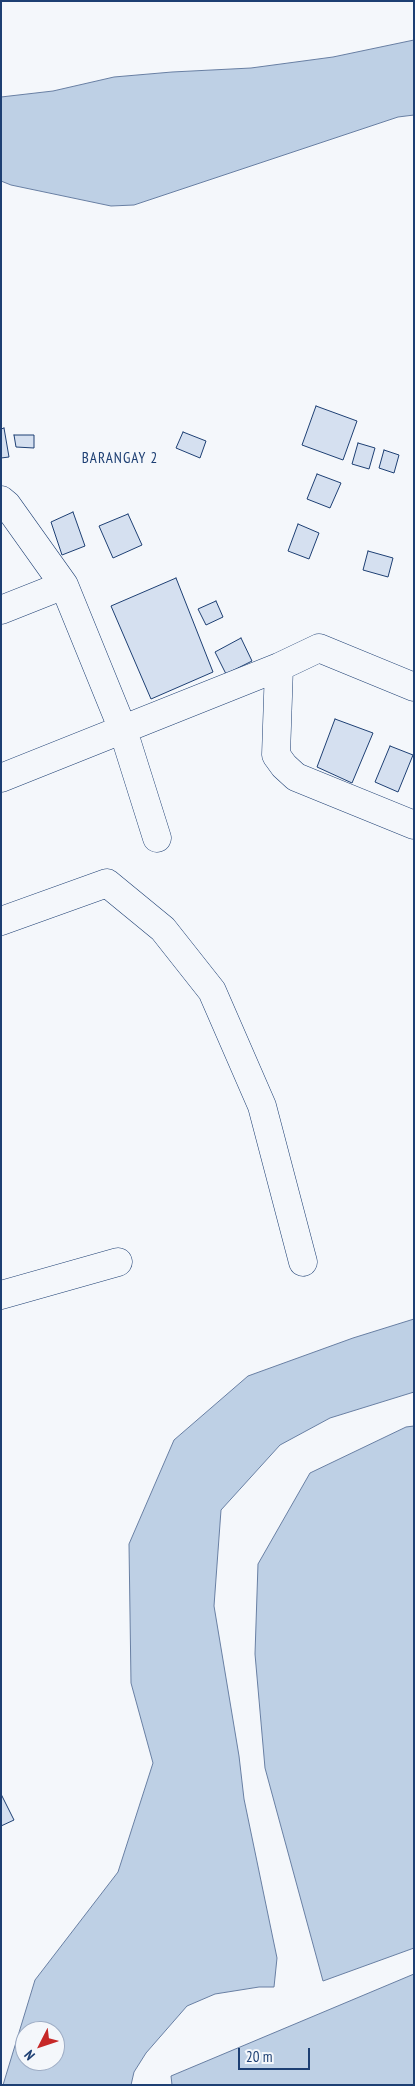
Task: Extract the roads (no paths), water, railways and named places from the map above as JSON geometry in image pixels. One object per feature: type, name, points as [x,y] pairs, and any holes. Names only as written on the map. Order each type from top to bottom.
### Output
[{"type":"street","points":[[1,500],[8,505],[64,585],[123,730],[157,838]]},
{"type":"street","points":[[1,610],[64,585]]},
{"type":"street","points":[[1,778],[278,667],[319,648],[414,687]]},
{"type":"street","points":[[278,667],[276,755],[284,766],[296,777],[414,825]]},
{"type":"street","points":[[1,921],[107,883],[163,929],[212,991],[262,1106],[303,1262]]},
{"type":"street","points":[[1,1295],[118,1262]]},
{"type":"water","points":[[414,40],[414,115],[398,117],[134,205],[111,206],[11,185],[1,181],[1,97],[53,91],[114,77],[251,68],[333,57]]},
{"type":"water","points":[[414,1319],[414,1392],[330,1418],[280,1445],[221,1510],[214,1606],[239,1756],[244,1799],[277,1958],[274,1987],[259,1987],[215,1994],[187,2006],[146,2053],[134,2072],[131,2085],[3,2085],[15,2046],[15,2071],[65,2071],[65,2021],[23,2021],[35,1980],[118,1872],[153,1763],[131,1683],[129,1544],[174,1440],[248,1376],[353,1338]]},
{"type":"water","points":[[414,1426],[414,1948],[323,1981],[265,1768],[255,1654],[258,1564],[310,1473],[406,1427]]},
{"type":"water","points":[[414,1974],[414,2085],[172,2085],[171,2076]]},
{"type":"district","name":"BARANGAY 2","points":[[120,459]]}]
